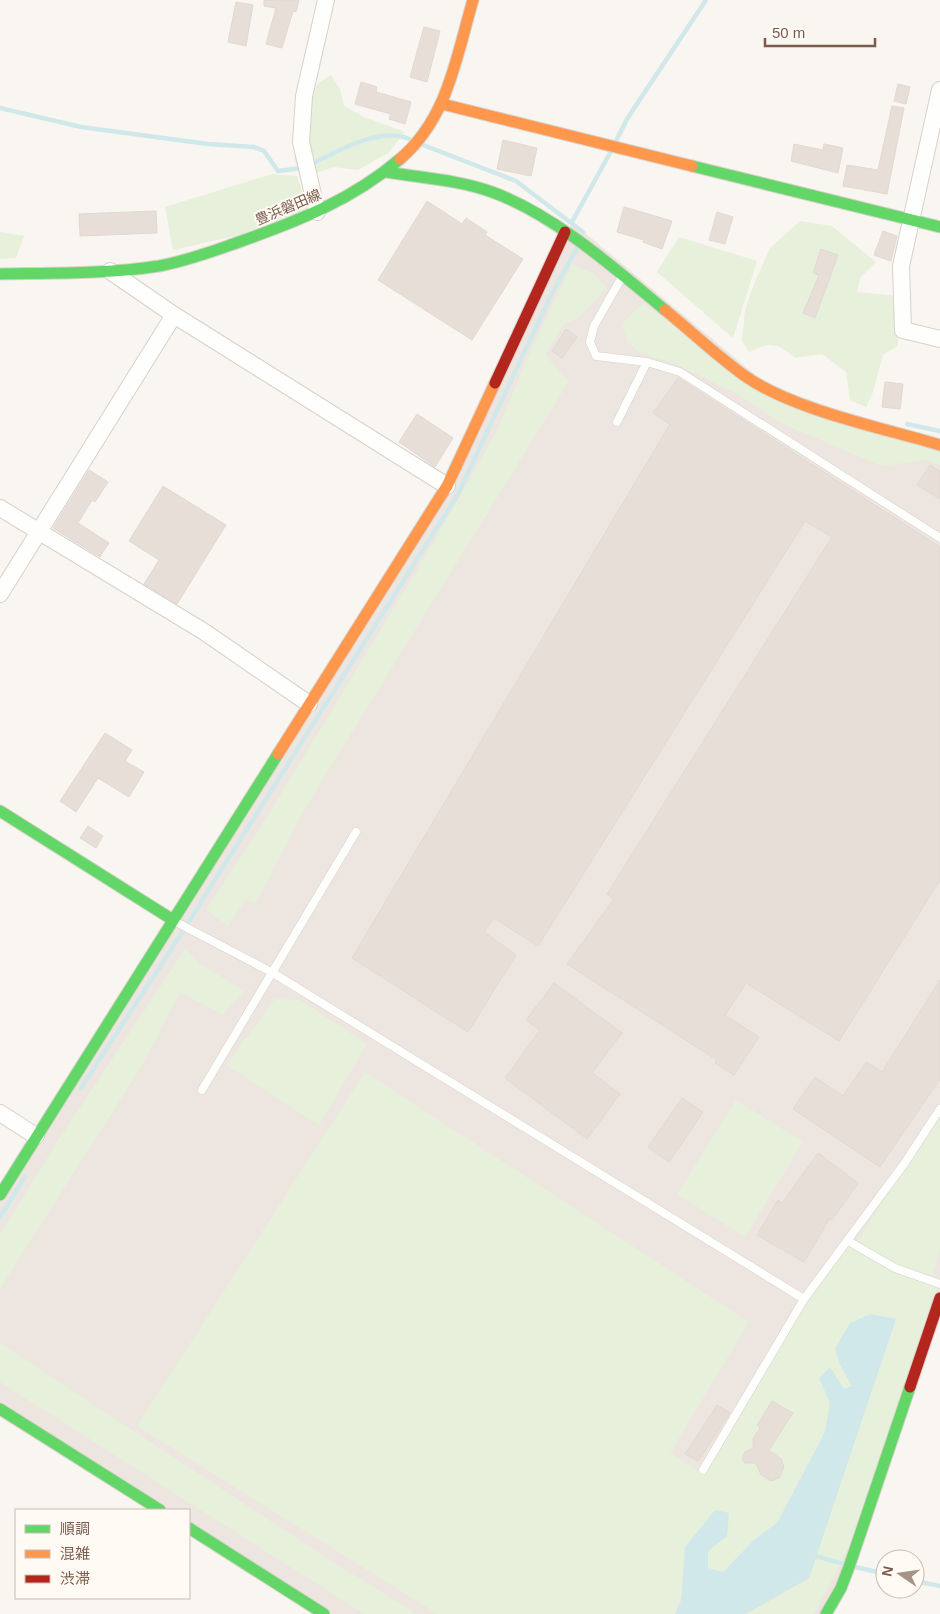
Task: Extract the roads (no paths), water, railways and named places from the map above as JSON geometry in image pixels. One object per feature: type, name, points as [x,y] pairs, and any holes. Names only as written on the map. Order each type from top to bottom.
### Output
[{"type":"street","points":[[317,212],[301,142],[304,96],[326,0]]},
{"type":"street","name":"豊浜磐田線","points":[[0,274],[110,271],[159,266],[194,257],[264,234],[317,212],[363,189],[387,172],[410,149],[442,104],[473,0]]},
{"type":"street","points":[[940,90],[901,266],[903,330],[940,339]]},
{"type":"street","points":[[442,104],[940,227]]},
{"type":"street","points":[[387,172],[462,184],[492,192],[522,206],[565,232],[623,274],[746,377],[810,407],[940,445]]},
{"type":"street","points":[[0,1195],[447,486],[565,232]]},
{"type":"street","points":[[110,271],[174,315],[447,486]]},
{"type":"street","points":[[0,594],[174,315]]},
{"type":"street","points":[[0,508],[203,630],[309,704]]},
{"type":"street","points":[[0,810],[173,920]]},
{"type":"street","points":[[0,1113],[36,1136]]},
{"type":"street","points":[[826,1614],[841,1588],[849,1567],[940,1298]]},
{"type":"street","points":[[0,1409],[158,1509]]},
{"type":"street","points":[[190,1529],[324,1614]]},
{"type":"lane","points":[[623,274],[594,326],[590,342],[596,356],[647,362],[680,372],[940,538]]},
{"type":"lane","points":[[618,422],[647,362]]},
{"type":"lane","points":[[202,1090],[356,832]]},
{"type":"lane","points":[[173,920],[273,973],[804,1299]]},
{"type":"lane","points":[[703,1470],[804,1299],[904,1164],[940,1109]]},
{"type":"lane","points":[[848,1241],[895,1268],[940,1284]]},
{"type":"water","points":[[871,1314],[896,1319],[809,1578],[746,1614],[675,1614],[681,1601],[685,1547],[715,1510],[729,1513],[727,1536],[708,1551],[708,1568],[723,1572],[754,1540],[777,1523],[825,1432],[830,1403],[819,1378],[830,1367],[844,1389],[852,1386],[840,1365],[835,1348],[850,1323]]},
{"type":"waterway","points":[[617,139],[627,119],[706,0]]},
{"type":"waterway","points":[[0,108],[81,127],[208,144],[254,147],[264,151],[278,171],[303,168]]},
{"type":"waterway","points":[[310,165],[358,142],[371,138],[397,136],[409,139]]},
{"type":"waterway","points":[[423,145],[516,181],[583,232]]},
{"type":"waterway","points":[[572,222],[610,153]]},
{"type":"waterway","points":[[81,1088],[174,945],[458,494],[551,295],[577,248]]},
{"type":"waterway","points":[[907,424],[940,431]]},
{"type":"waterway","points":[[0,1217],[25,1177]]},
{"type":"waterway","points":[[812,1555],[844,1564]]},
{"type":"waterway","points":[[856,1567],[875,1572]]},
{"type":"waterway","points":[[925,1583],[940,1586]]}]
